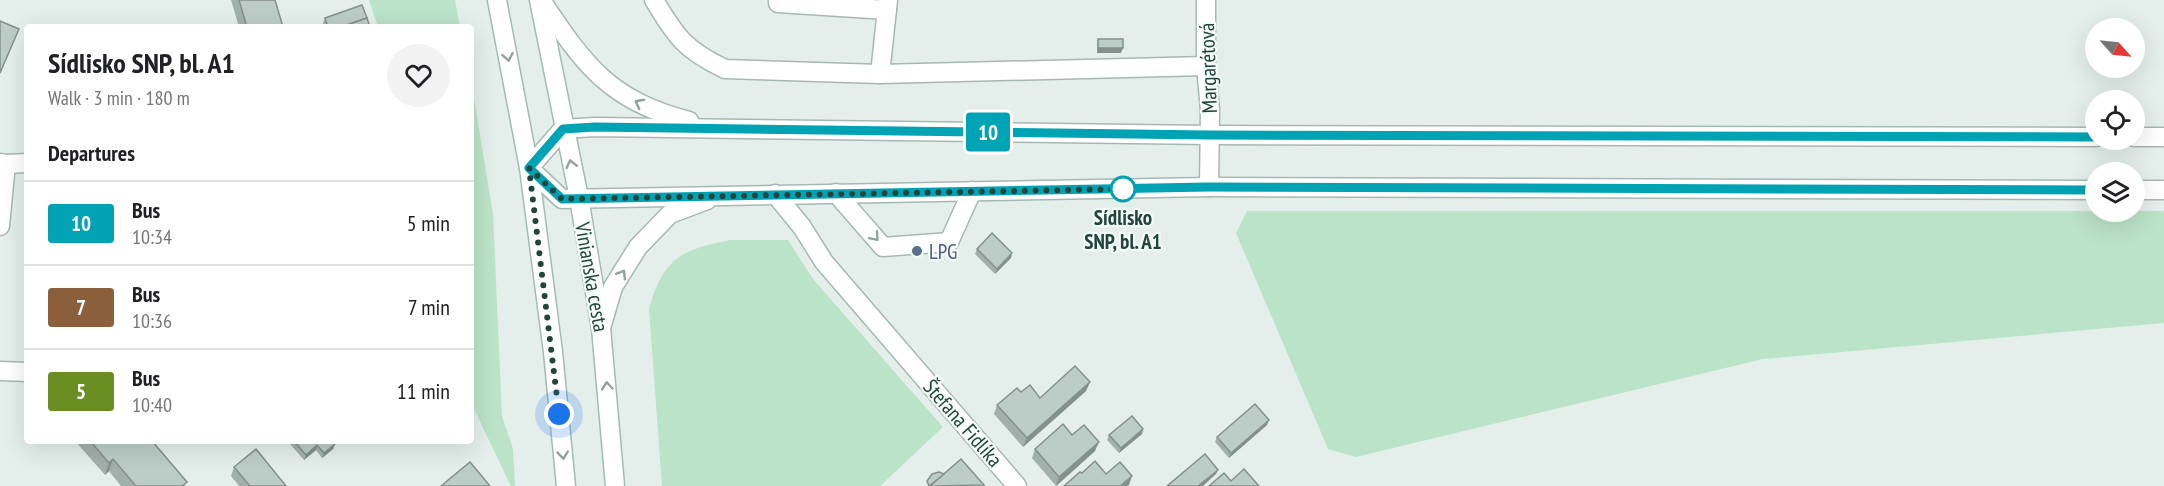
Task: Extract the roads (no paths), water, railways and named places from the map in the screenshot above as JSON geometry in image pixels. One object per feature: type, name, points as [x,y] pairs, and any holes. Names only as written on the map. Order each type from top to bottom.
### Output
[{"type":"street","points":[[497,0],[529,168],[553,352],[566,486]]},
{"type":"street","points":[[540,0],[579,57],[617,91],[656,112],[714,127]]},
{"type":"street","name":"Vinianska cesta","points":[[540,0],[563,129],[579,198],[601,328],[615,486]]},
{"type":"street","points":[[654,0],[678,39],[703,59],[725,69],[880,74],[1206,66]]},
{"type":"street","points":[[778,0],[778,3],[887,5],[880,74]]},
{"type":"street","name":"Margarétová","points":[[1206,0],[1206,66],[1210,110],[1209,187]]},
{"type":"street","points":[[529,168],[563,129],[714,127],[1209,135],[2085,137]]},
{"type":"street","points":[[2145,137],[2164,137]]},
{"type":"street","points":[[0,226],[3,164],[24,163]]},
{"type":"street","points":[[529,168],[562,199],[1209,187],[2085,190]]},
{"type":"street","points":[[2145,190],[2164,190]]},
{"type":"street","points":[[836,193],[884,247],[949,242],[972,191]]},
{"type":"street","name":"Štefana Fidlíka","points":[[775,194],[802,227],[824,262],[1017,486]]},
{"type":"street","points":[[601,328],[613,287],[638,247],[670,214],[718,195]]},
{"type":"street","points":[[0,371],[24,372]]},
{"type":"place","name":"Sídlisko SNP, bl. A1","points":[[1123,189]]},
{"type":"place","name":"LPG","points":[[917,251]]}]
